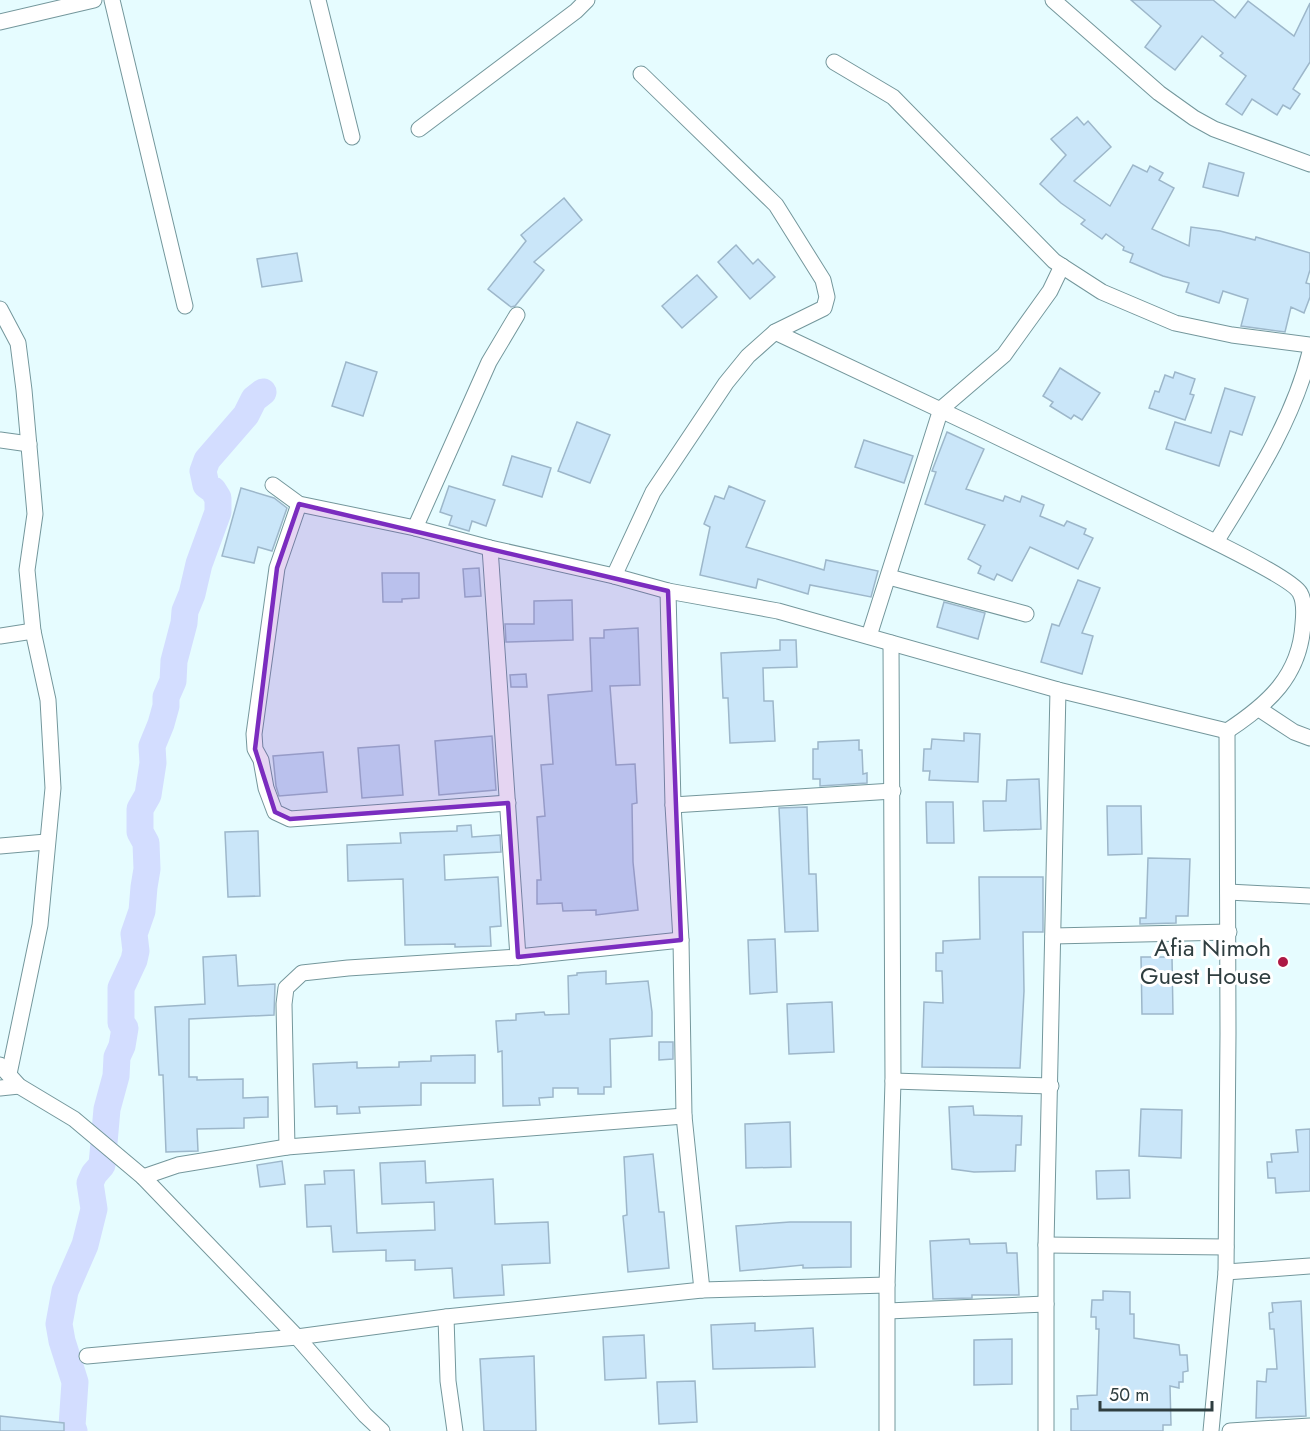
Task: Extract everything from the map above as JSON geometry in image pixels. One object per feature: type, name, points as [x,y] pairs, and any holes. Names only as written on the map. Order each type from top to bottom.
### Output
[{"type":"street","points":[[0,22],[94,0]]},
{"type":"street","points":[[112,0],[185,306]]},
{"type":"street","points":[[318,0],[352,137]]},
{"type":"street","points":[[419,129],[576,11],[587,0]]},
{"type":"street","points":[[1053,0],[1159,93],[1194,118],[1214,129],[1310,164]]},
{"type":"street","points":[[834,62],[893,97],[1054,261],[1102,292],[1175,323],[1232,335],[1310,345]]},
{"type":"street","points":[[614,576],[653,492],[726,383],[748,356],[775,332],[824,309],[827,297],[823,280],[776,205],[641,74]]},
{"type":"street","points":[[869,636],[941,409],[1004,355],[1037,311],[1062,266]]},
{"type":"street","points":[[0,309],[18,343],[35,514],[27,570],[33,631],[48,700],[53,788],[46,842],[40,925],[9,1075],[0,1088]]},
{"type":"street","points":[[415,528],[489,362],[518,315]]},
{"type":"street","points":[[273,485],[299,504],[415,528],[668,591],[778,611],[1058,690],[1227,730],[1260,709],[1288,676],[1303,633],[1303,599],[1299,590],[1216,542],[941,409],[775,332]]},
{"type":"street","points":[[1216,542],[1264,463],[1278,435],[1305,375],[1310,352]]},
{"type":"street","points":[[0,440],[28,444]]},
{"type":"street","points":[[299,504],[277,568],[254,734],[255,749],[261,760],[266,788],[274,812],[290,819],[508,803]]},
{"type":"street","points":[[490,548],[519,957]]},
{"type":"street","points":[[889,577],[1026,614]]},
{"type":"street","points":[[668,591],[673,805],[681,940],[684,1116],[702,1290]]},
{"type":"street","points":[[0,636],[33,631]]},
{"type":"street","points":[[887,1431],[887,1286],[892,1081],[891,643]]},
{"type":"street","points":[[1046,1431],[1046,1245],[1058,690]]},
{"type":"street","points":[[1260,709],[1294,732],[1310,738]]},
{"type":"street","points":[[1211,1431],[1226,1272],[1227,730]]},
{"type":"street","points":[[673,805],[893,791]]},
{"type":"street","points":[[0,846],[46,842]]},
{"type":"street","points":[[1228,891],[1310,896]]},
{"type":"street","points":[[1053,936],[1228,932]]},
{"type":"street","points":[[287,1147],[284,1004],[286,988],[302,973],[519,957],[681,940]]},
{"type":"street","points":[[9,1075],[74,1119],[143,1177],[297,1337],[365,1415],[382,1431]]},
{"type":"street","points":[[892,1081],[1051,1086]]},
{"type":"street","points":[[143,1177],[178,1165],[287,1147],[684,1116]]},
{"type":"street","points":[[1046,1245],[1226,1247]]},
{"type":"street","points":[[1226,1272],[1310,1266]]},
{"type":"street","points":[[87,1356],[297,1337],[446,1317],[702,1290],[887,1286]]},
{"type":"street","points":[[888,1311],[1046,1304]]},
{"type":"street","points":[[446,1317],[448,1381],[455,1431]]},
{"type":"street","points":[[1230,1431],[1310,1426]]},
{"type":"highlighted area","points":[[299,504],[668,591],[681,940],[518,957],[508,803],[290,819],[275,812],[255,749],[277,568]]},
{"type":"building","points":[[1131,0],[1213,0],[1235,18],[1248,1],[1294,36],[1310,3],[1310,62],[1293,89],[1300,94],[1290,109],[1283,105],[1277,115],[1252,99],[1242,115],[1226,104],[1246,76],[1220,56],[1223,53],[1202,36],[1175,70],[1145,47],[1161,26]]},
{"type":"building","points":[[1077,117],[1084,125],[1088,121],[1111,147],[1074,181],[1110,206],[1133,165],[1147,172],[1150,166],[1163,173],[1159,180],[1174,188],[1152,229],[1189,246],[1191,227],[1220,231],[1255,240],[1256,237],[1310,253],[1310,270],[1306,283],[1310,284],[1310,297],[1304,313],[1291,307],[1285,332],[1241,326],[1248,299],[1223,291],[1219,303],[1186,292],[1189,283],[1163,276],[1130,262],[1133,254],[1123,250],[1124,247],[1106,234],[1102,239],[1081,224],[1085,220],[1040,184],[1066,155],[1051,139]]},
{"type":"building","points":[[1209,163],[1244,173],[1238,196],[1203,187]]},
{"type":"building","points":[[564,198],[582,220],[534,262],[544,270],[515,306],[511,307],[488,289],[526,241],[521,235]]},
{"type":"building","points":[[736,245],[753,264],[758,259],[775,277],[750,299],[718,262]]},
{"type":"building","points":[[297,253],[302,281],[262,287],[257,259]]},
{"type":"building","points":[[697,275],[717,297],[682,328],[662,306]]},
{"type":"building","points":[[346,362],[377,372],[363,416],[332,406]]},
{"type":"building","points":[[1060,368],[1100,393],[1082,420],[1074,415],[1071,419],[1050,406],[1053,402],[1043,396]]},
{"type":"building","points":[[1175,372],[1195,379],[1190,394],[1194,395],[1185,420],[1149,408],[1155,391],[1159,392],[1165,375],[1173,378]]},
{"type":"building","points":[[1225,388],[1255,397],[1242,435],[1230,431],[1219,466],[1166,449],[1175,422],[1211,433]]},
{"type":"building","points":[[577,422],[610,435],[590,483],[558,471]]},
{"type":"building","points":[[947,432],[984,449],[966,489],[1003,501],[1005,496],[1020,502],[1022,496],[1044,505],[1040,516],[1064,526],[1067,521],[1086,529],[1084,534],[1093,538],[1078,569],[1030,547],[1012,581],[997,574],[994,580],[978,573],[981,566],[968,559],[985,525],[925,504],[936,472],[932,471]]},
{"type":"building","points":[[864,440],[913,456],[904,483],[855,467]]},
{"type":"building","points":[[512,456],[551,468],[542,497],[503,485]]},
{"type":"building","points":[[449,486],[495,500],[486,526],[472,521],[469,531],[449,525],[452,516],[440,512]]},
{"type":"building","points":[[729,486],[765,501],[746,547],[824,570],[826,560],[878,571],[871,597],[810,585],[808,594],[758,579],[756,588],[700,575],[710,527],[704,524],[715,496],[724,499]]},
{"type":"building","points":[[241,488],[274,498],[287,508],[272,551],[258,547],[254,563],[222,556]]},
{"type":"building","points":[[479,568],[481,596],[465,597],[463,569]]},
{"type":"building","points":[[382,573],[419,573],[419,598],[402,599],[402,602],[383,602]]},
{"type":"building","points":[[1078,580],[1100,588],[1082,633],[1093,636],[1082,674],[1041,662],[1052,624],[1059,626]]},
{"type":"building","points":[[572,600],[573,640],[506,642],[505,624],[534,624],[534,601]]},
{"type":"building","points":[[944,602],[985,613],[978,639],[937,627]]},
{"type":"building","points":[[638,628],[640,685],[610,686],[616,765],[635,764],[637,803],[632,804],[633,862],[638,910],[596,915],[596,910],[563,911],[562,903],[537,904],[537,880],[541,880],[537,817],[545,816],[541,765],[553,764],[548,695],[592,691],[590,638],[604,638],[604,630]]},
{"type":"building","points":[[780,640],[796,640],[797,667],[763,668],[764,701],[773,701],[775,741],[730,743],[728,698],[723,698],[721,653],[780,650]]},
{"type":"building","points":[[526,674],[527,687],[511,687],[510,675]]},
{"type":"building","points":[[964,733],[980,734],[978,782],[929,780],[930,771],[923,771],[924,749],[931,749],[932,739],[964,741]]},
{"type":"building","points":[[492,736],[496,790],[439,795],[435,741]]},
{"type":"building","points":[[859,740],[859,750],[862,750],[863,774],[867,773],[867,783],[820,786],[820,779],[813,779],[813,749],[818,749],[818,742]]},
{"type":"building","points":[[399,745],[403,795],[362,798],[358,748]]},
{"type":"building","points":[[323,752],[327,792],[279,796],[273,756]]},
{"type":"building","points":[[1039,779],[1041,829],[984,831],[983,801],[1006,801],[1007,780]]},
{"type":"building","points":[[926,802],[953,802],[954,843],[927,843]]},
{"type":"building","points":[[1107,806],[1141,806],[1142,854],[1108,855]]},
{"type":"building","points":[[807,807],[809,874],[816,874],[818,931],[785,932],[779,808]]},
{"type":"building","points":[[471,825],[472,837],[500,835],[501,852],[444,855],[445,880],[498,877],[501,926],[490,927],[491,946],[405,945],[403,879],[348,881],[347,845],[401,843],[400,833],[457,831],[457,826]]},
{"type":"building","points":[[258,831],[260,896],[228,897],[225,832]]},
{"type":"building","points":[[1148,858],[1190,859],[1188,916],[1176,916],[1176,923],[1140,924],[1140,918],[1146,918]]},
{"type":"building","points":[[979,877],[1043,877],[1043,932],[1023,932],[1024,991],[1020,1068],[922,1067],[924,1002],[943,1003],[942,971],[936,971],[936,953],[943,953],[943,941],[980,939]]},
{"type":"building","points":[[775,939],[777,992],[750,994],[748,940]]},
{"type":"building","points":[[236,955],[238,986],[275,984],[274,1015],[189,1019],[189,1077],[197,1077],[197,1080],[243,1079],[243,1098],[268,1097],[268,1117],[244,1118],[244,1128],[197,1129],[198,1151],[166,1152],[163,1075],[159,1075],[155,1007],[205,1004],[203,957]]},
{"type":"building","points":[[1141,957],[1172,957],[1173,1014],[1142,1014]]},
{"type":"building","points":[[606,971],[606,984],[648,981],[652,1036],[610,1039],[611,1087],[604,1087],[604,1094],[578,1094],[578,1088],[553,1088],[553,1097],[539,1098],[540,1105],[503,1106],[502,1051],[498,1052],[496,1021],[516,1020],[516,1014],[544,1012],[545,1015],[569,1014],[568,976],[577,975],[577,973]]},
{"type":"building","points":[[832,1002],[834,1052],[789,1054],[787,1004]]},
{"type":"building","points":[[659,1042],[673,1042],[673,1059],[659,1060]]},
{"type":"building","points":[[475,1055],[475,1083],[421,1083],[421,1105],[359,1107],[360,1113],[337,1114],[337,1106],[315,1107],[313,1064],[357,1062],[357,1068],[399,1067],[399,1062],[431,1061],[431,1056]]},
{"type":"building","points":[[973,1106],[974,1115],[1022,1116],[1021,1145],[1016,1145],[1015,1171],[974,1172],[952,1169],[949,1107]]},
{"type":"building","points":[[1141,1109],[1182,1110],[1181,1158],[1139,1156]]},
{"type":"building","points":[[790,1122],[791,1167],[746,1168],[745,1124]]},
{"type":"building","points":[[1310,1129],[1310,1191],[1276,1193],[1275,1178],[1268,1178],[1267,1162],[1272,1162],[1271,1154],[1298,1152],[1296,1130]]},
{"type":"building","points":[[653,1154],[659,1212],[664,1212],[669,1268],[628,1272],[623,1216],[627,1215],[624,1157]]},
{"type":"building","points":[[282,1161],[285,1184],[260,1187],[257,1165]]},
{"type":"building","points":[[425,1161],[426,1183],[493,1179],[495,1224],[548,1222],[550,1263],[502,1265],[504,1295],[454,1298],[452,1268],[415,1270],[415,1260],[386,1261],[386,1250],[333,1252],[331,1226],[307,1227],[305,1185],[325,1184],[324,1171],[354,1170],[357,1233],[435,1230],[434,1202],[382,1204],[380,1163]]},
{"type":"building","points":[[1129,1170],[1130,1198],[1097,1199],[1096,1171]]},
{"type":"building","points":[[790,1222],[851,1222],[851,1267],[803,1268],[803,1265],[740,1271],[736,1226]]},
{"type":"building","points":[[969,1239],[970,1244],[1006,1243],[1007,1253],[1017,1253],[1019,1295],[972,1295],[972,1298],[933,1299],[930,1241]]},
{"type":"building","points":[[1103,1291],[1130,1292],[1130,1314],[1134,1314],[1134,1338],[1179,1345],[1180,1355],[1187,1355],[1188,1371],[1183,1372],[1183,1382],[1179,1382],[1179,1388],[1170,1386],[1171,1425],[1163,1425],[1163,1431],[1071,1431],[1071,1409],[1078,1409],[1077,1396],[1097,1395],[1099,1329],[1096,1329],[1096,1317],[1091,1317],[1092,1300],[1103,1300]]},
{"type":"building","points":[[1301,1301],[1306,1416],[1256,1418],[1257,1381],[1266,1382],[1267,1369],[1277,1369],[1274,1329],[1270,1329],[1269,1313],[1273,1312],[1272,1303]]},
{"type":"building","points":[[755,1323],[755,1331],[813,1328],[815,1367],[713,1369],[711,1325]]},
{"type":"building","points":[[644,1335],[646,1378],[605,1380],[603,1337]]},
{"type":"building","points":[[1012,1339],[1012,1384],[974,1385],[974,1340]]},
{"type":"building","points":[[534,1356],[536,1431],[484,1431],[480,1359]]},
{"type":"building","points":[[695,1381],[697,1422],[659,1424],[657,1382]]},
{"type":"building","points":[[0,1416],[64,1423],[64,1431],[0,1431]]},
{"type":"waterway","points":[[74,1431],[72,1426],[75,1382],[59,1324],[65,1291],[85,1245],[94,1209],[90,1183],[102,1165],[107,1109],[125,1028],[121,1023],[121,988],[136,951],[134,934],[142,911],[147,869],[146,843],[140,832],[140,809],[148,795],[153,763],[152,746],[161,724],[166,697],[173,681],[174,661],[185,611],[218,512],[218,498],[206,485],[203,471],[207,460],[246,415],[254,399],[263,392]]},
{"type":"place","name":"Afia Nimoh Guest House","points":[[1283,962]]}]
